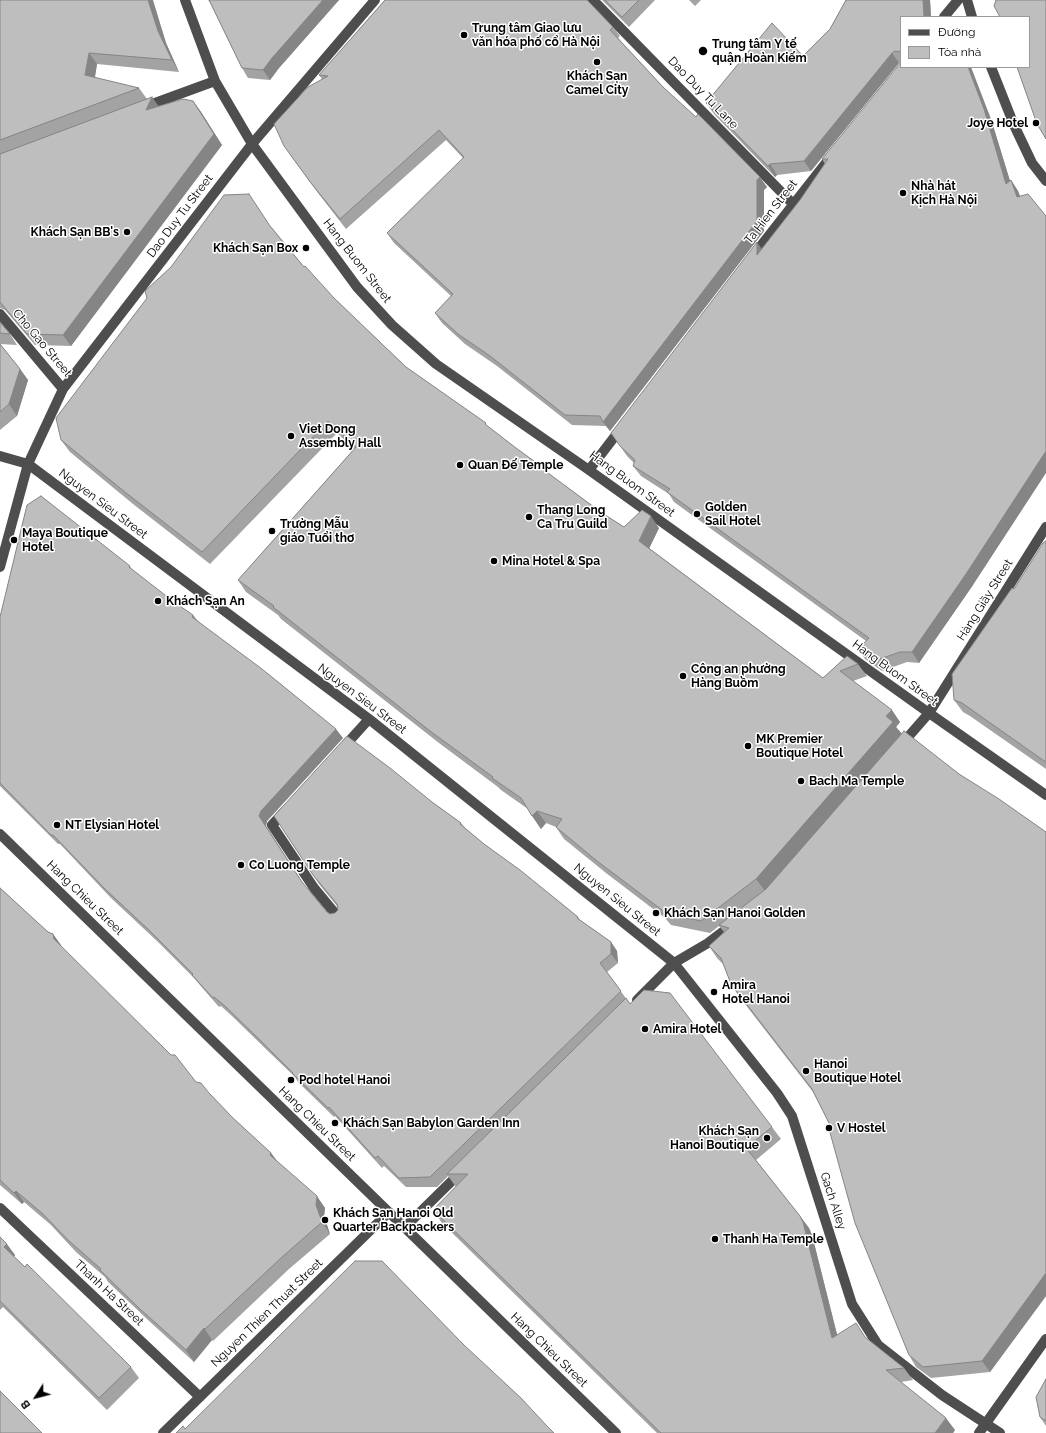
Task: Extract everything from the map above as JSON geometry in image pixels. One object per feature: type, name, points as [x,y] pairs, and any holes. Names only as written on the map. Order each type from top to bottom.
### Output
[{"type":"street","name":"Hang Buom Street","points":[[186,0],[216,81],[252,144],[357,287],[392,325],[436,364],[590,470],[929,714],[1046,796]]},
{"type":"street","name":"Dao Duy Tu Street","points":[[0,567],[28,464],[63,389],[252,144],[375,0]]},
{"type":"street","name":"Dao Duy Tu Lane","points":[[593,0],[793,204]]},
{"type":"street","points":[[945,16],[958,0]]},
{"type":"street","points":[[967,0],[972,16]]},
{"type":"street","points":[[990,68],[1014,125],[1032,163],[1046,181]]},
{"type":"street","points":[[134,111],[216,81]]},
{"type":"street","name":"Ta Hien Street","points":[[744,267],[836,150]]},
{"type":"street","name":"Cho Gao Street","points":[[0,314],[63,389]]},
{"type":"street","points":[[590,470],[628,419]]},
{"type":"street","points":[[0,456],[28,464]]},
{"type":"street","name":"Nguyen Sieu Street","points":[[28,464],[369,719],[674,963]]},
{"type":"street","name":"Hàng Giầy Street","points":[[893,755],[929,714],[1046,527]]},
{"type":"street","points":[[336,754],[369,719]]},
{"type":"street","points":[[294,801],[272,825],[314,888],[338,917]]},
{"type":"street","name":"Hang Chieu Street","points":[[0,834],[616,1433]]},
{"type":"street","points":[[629,1007],[674,963],[708,943],[739,919]]},
{"type":"street","name":"Gach Alley","points":[[674,963],[777,1093],[792,1116],[852,1304],[878,1344],[942,1395],[1000,1433]]},
{"type":"street","points":[[405,1227],[467,1167]]},
{"type":"street","name":"Thanh Ha Street","points":[[0,1208],[200,1396]]},
{"type":"street","name":"Nguyen Thien Thuat Street","points":[[163,1433],[389,1212]]},
{"type":"street","points":[[979,1433],[1046,1339]]},
{"type":"building","points":[[0,0],[148,0],[158,31],[172,60],[89,53],[85,75],[139,88],[0,140]]},
{"type":"building","points":[[209,0],[323,0],[263,70],[242,68]]},
{"type":"building","points":[[385,0],[587,0],[613,27],[610,30],[664,88],[696,117],[698,114],[760,177],[757,180],[757,221],[603,422],[600,416],[565,415],[490,356],[458,334],[435,313],[453,294],[387,233],[464,157],[439,130],[340,219],[284,146],[274,124],[308,87],[328,76],[319,75]]},
{"type":"building","points":[[605,0],[639,0],[622,17]]},
{"type":"building","points":[[846,0],[923,0],[924,16],[900,16],[900,52],[895,51],[892,53],[804,161],[770,164],[768,166],[706,103],[772,23],[803,56],[830,29]]},
{"type":"building","points":[[996,0],[1046,0],[1046,139],[1037,124],[1017,68],[1030,68],[1030,16],[999,16],[994,6]]},
{"type":"building","points":[[900,63],[900,68],[968,68],[984,109],[1006,184],[1011,180],[1017,197],[1028,194],[1046,216],[1046,451],[966,574],[912,652],[900,652],[874,661],[858,649],[869,638],[667,492],[670,489],[633,466],[635,460],[620,446],[611,433],[757,242],[757,255],[800,200],[828,159],[822,159]]},
{"type":"building","points":[[152,97],[146,110],[183,99],[193,101],[214,134],[63,335],[27,334],[0,302],[0,154]]},
{"type":"building","points":[[249,194],[270,226],[304,267],[305,266],[334,298],[406,367],[486,423],[485,424],[545,469],[544,470],[602,513],[624,527],[642,510],[651,516],[639,541],[823,678],[847,656],[858,664],[840,671],[892,710],[886,716],[893,722],[756,879],[701,921],[662,913],[662,910],[597,861],[556,827],[562,819],[537,811],[532,816],[521,798],[430,731],[273,607],[274,606],[238,580],[356,447],[328,421],[202,552],[61,440],[56,418],[147,298],[145,291],[171,267],[224,195]]},
{"type":"building","points":[[0,322],[10,334],[0,333]]},
{"type":"building","points":[[0,344],[20,369],[9,404],[0,412]]},
{"type":"building","points":[[41,496],[130,566],[129,567],[193,615],[192,617],[262,669],[336,729],[261,811],[259,816],[302,882],[327,912],[330,914],[335,913],[338,910],[337,904],[313,875],[274,816],[347,736],[461,823],[460,824],[484,844],[520,870],[578,917],[577,918],[611,942],[611,954],[600,963],[621,991],[430,1177],[399,1178],[378,1156],[375,1158],[329,1107],[328,1108],[225,1006],[214,997],[213,998],[192,975],[193,974],[105,889],[0,783],[0,617],[27,505]]},
{"type":"building","points":[[1046,541],[1046,762],[962,703],[954,700],[952,674],[1012,588],[1014,589],[1043,543]]},
{"type":"building","points":[[904,731],[959,774],[999,799],[1046,832],[1046,1273],[982,1361],[923,1367],[909,1355],[855,1223],[829,1129],[831,1127],[812,1089],[731,984],[721,958],[709,946],[729,928],[719,925],[766,889]]},
{"type":"building","points":[[0,888],[48,932],[53,934],[54,939],[171,1055],[175,1055],[196,1082],[201,1083],[233,1118],[271,1153],[270,1155],[317,1196],[316,1205],[322,1222],[205,1329],[204,1328],[186,1350],[140,1309],[100,1270],[101,1269],[68,1240],[43,1214],[16,1191],[14,1193],[0,1180]]},
{"type":"building","points":[[644,990],[670,993],[772,1127],[746,1148],[800,1216],[803,1222],[832,1338],[856,1323],[865,1337],[904,1368],[886,1370],[946,1418],[935,1433],[661,1433],[433,1210],[468,1174],[447,1174],[626,998],[630,1004]]},
{"type":"building","points":[[0,1237],[7,1244],[4,1247],[25,1267],[27,1264],[131,1367],[99,1398],[0,1301]]},
{"type":"building","points":[[355,1261],[382,1261],[464,1345],[521,1398],[554,1433],[176,1433],[183,1426],[185,1429]]},
{"type":"building","points":[[1046,1379],[1046,1421],[1040,1417],[1036,1397]]},
{"type":"building","points":[[0,1391],[42,1433],[0,1433]]},
{"type":"place","name":"Trung tâm Giao lưu văn hóa phố cổ Hà Nội","points":[[464,35]]},
{"type":"place","name":"Trung tâm Y tế quận Hoàn Kiếm","points":[[703,51]]},
{"type":"place","name":"Khách Sạn Camel City","points":[[597,62]]},
{"type":"place","name":"Joye Hotel","points":[[1036,123]]},
{"type":"place","name":"Nhà hát Kịch Hà Nội","points":[[903,193]]},
{"type":"place","name":"Khách Sạn BB's","points":[[127,232]]},
{"type":"place","name":"Khách Sạn Box","points":[[306,248]]},
{"type":"place","name":"Viet Dong Assembly Hall","points":[[291,436]]},
{"type":"place","name":"Quan Đế Temple","points":[[460,465]]},
{"type":"place","name":"Golden Sail Hotel","points":[[697,514]]},
{"type":"place","name":"Thang Long Ca Tru Guild","points":[[529,517]]},
{"type":"place","name":"Trường Mẫu giáo Tuổi thơ","points":[[272,531]]},
{"type":"place","name":"Maya Boutique Hotel","points":[[14,540]]},
{"type":"place","name":"Mina Hotel & Spa","points":[[494,561]]},
{"type":"place","name":"Khách Sạn An","points":[[158,601]]},
{"type":"place","name":"Công an phường Hàng Buồm","points":[[683,676]]},
{"type":"place","name":"MK Premier Boutique Hotel","points":[[748,746]]},
{"type":"place","name":"Bach Ma Temple","points":[[801,781]]},
{"type":"place","name":"NT Elysian Hotel","points":[[57,825]]},
{"type":"place","name":"Co Luong Temple","points":[[241,865]]},
{"type":"place","name":"Khách Sạn Hanoi Golden","points":[[656,913]]},
{"type":"place","name":"Amira Hotel Hanoi","points":[[714,992]]},
{"type":"place","name":"Amira Hotel","points":[[645,1029]]},
{"type":"place","name":"Hanoi Boutique Hotel","points":[[806,1071]]},
{"type":"place","name":"Pod hotel Hanoi","points":[[291,1080]]},
{"type":"place","name":"Khách Sạn Babylon Garden Inn","points":[[335,1123]]},
{"type":"place","name":"V Hostel","points":[[829,1128]]},
{"type":"place","name":"Khách Sạn Hanoi Boutique","points":[[767,1138]]},
{"type":"place","name":"Khách Sạn Hanoi Old Quarter Backpackers","points":[[325,1220]]},
{"type":"place","name":"Thanh Ha Temple","points":[[715,1239]]}]
